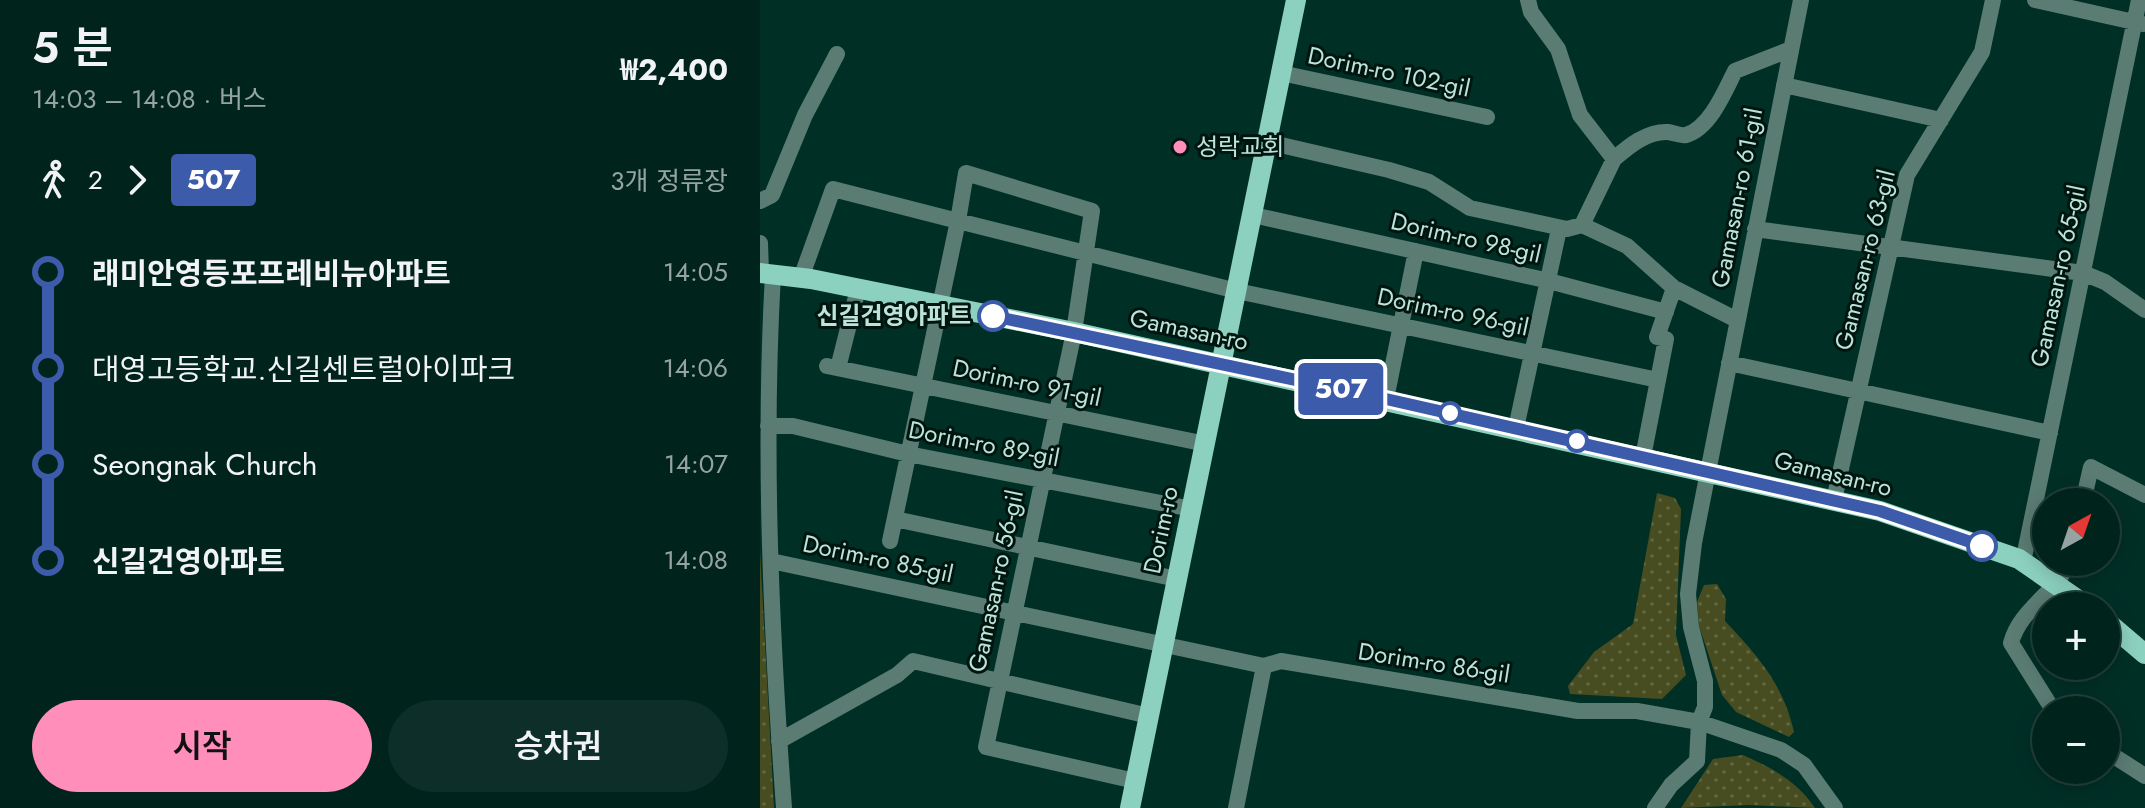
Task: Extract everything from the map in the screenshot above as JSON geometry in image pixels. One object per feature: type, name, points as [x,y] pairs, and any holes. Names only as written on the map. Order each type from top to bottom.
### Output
[{"type":"main road","name":"Dorim-ro","points":[[1130,808],[1296,0]]},
{"type":"main road","name":"Gamasan-ro","points":[[765,273],[1074,332],[1880,511],[2023,562],[2067,592]]},
{"type":"main road","points":[[2120,633],[2145,654]]},
{"type":"street","points":[[1528,0],[1531,12],[1558,49],[1580,115],[1614,159]]},
{"type":"street","name":"Gamasan-ro 61-gil","points":[[1655,808],[1671,785],[1697,761],[1699,722],[1705,707],[1705,681],[1691,627],[1688,594],[1707,471],[1801,0]]},
{"type":"street","name":"Gamasan-ro 63-gil","points":[[1834,500],[1907,175],[1982,52],[1993,0]]},
{"type":"street","points":[[2035,0],[2140,23]]},
{"type":"street","name":"Gamasan-ro 65-gil","points":[[2023,562],[2083,273],[2140,23],[2139,0]]},
{"type":"street","points":[[1268,142],[1429,182],[1470,208],[1559,229],[1582,225],[1614,159],[1651,133],[1683,136],[1695,130],[1719,103],[1735,71],[1791,49]]},
{"type":"street","points":[[760,201],[772,195],[805,115],[837,54]]},
{"type":"street","name":"Dorim-ro 102-gil","points":[[1281,73],[1487,117]]},
{"type":"street","name":"Gamasan-ro 61-gil","points":[[1784,85],[1941,120]]},
{"type":"street","points":[[890,541],[966,173],[1092,211],[1074,332]]},
{"type":"street","points":[[801,278],[833,189],[1237,291]]},
{"type":"street","name":"Dorim-ro 98-gil","points":[[1253,215],[1545,280],[1666,312]]},
{"type":"street","name":"Gamasan-ro 61-gil","points":[[1582,225],[1627,246],[1674,288],[1737,320]]},
{"type":"street","points":[[1516,428],[1545,280],[1559,229]]},
{"type":"street","points":[[1755,229],[1889,250],[2083,273],[2105,282],[2145,310]]},
{"type":"street","points":[[760,243],[765,273],[771,561],[784,808]]},
{"type":"street","points":[[1386,399],[1416,251]]},
{"type":"street","points":[[1643,457],[1666,339],[1657,337],[1674,288]]},
{"type":"street","name":"Dorim-ro 91-gil","points":[[858,289],[833,367],[1206,444]]},
{"type":"street","name":"Dorim-ro 96-gil","points":[[1237,291],[1658,380]]},
{"type":"street","name":"Gamasan-ro 56-gil","points":[[1074,332],[986,747],[1135,781]]},
{"type":"street","points":[[1729,363],[2050,433]]},
{"type":"street","name":"Dorim-ro 89-gil","points":[[768,426],[793,426],[908,454],[1192,509]]},
{"type":"street","points":[[2086,488],[2091,467],[2145,495]]},
{"type":"street","points":[[895,519],[1177,579]]},
{"type":"street","name":"Dorim-ro 85-gil","points":[[771,561],[1164,643]]},
{"type":"street","points":[[2044,696],[2011,643],[2016,624],[2059,576]]},
{"type":"street","name":"Dorim-ro 86-gil","points":[[1164,643],[1264,666],[1281,661],[1578,711],[1637,711],[1699,722],[1781,750],[1804,765],[1835,808]]},
{"type":"street","points":[[779,741],[897,675],[913,661],[1149,716]]},
{"type":"street","points":[[1236,808],[1264,666]]},
{"type":"street","points":[[2120,760],[2145,776]]},
{"type":"green space","points":[[1657,493],[1675,498],[1681,509],[1676,635],[1686,675],[1662,699],[1570,694],[1568,686],[1594,652],[1633,624]]},
{"type":"green space","points":[[760,551],[774,808],[760,808]]},
{"type":"green space","points":[[1717,584],[1726,599],[1725,621],[1758,659],[1783,699],[1794,732],[1789,737],[1736,712],[1722,695],[1699,626],[1697,602],[1704,585]]},
{"type":"green space","points":[[1743,755],[1783,776],[1815,808],[1749,805],[1681,808],[1713,759]]},
{"type":"bus line","name":"507","points":[[993,316],[1386,399],[1880,511],[1982,546]]},
{"type":"place","name":"성락교회","points":[[1180,147]]},
{"type":"place","name":"신길건영아파트","points":[[993,316]]}]
